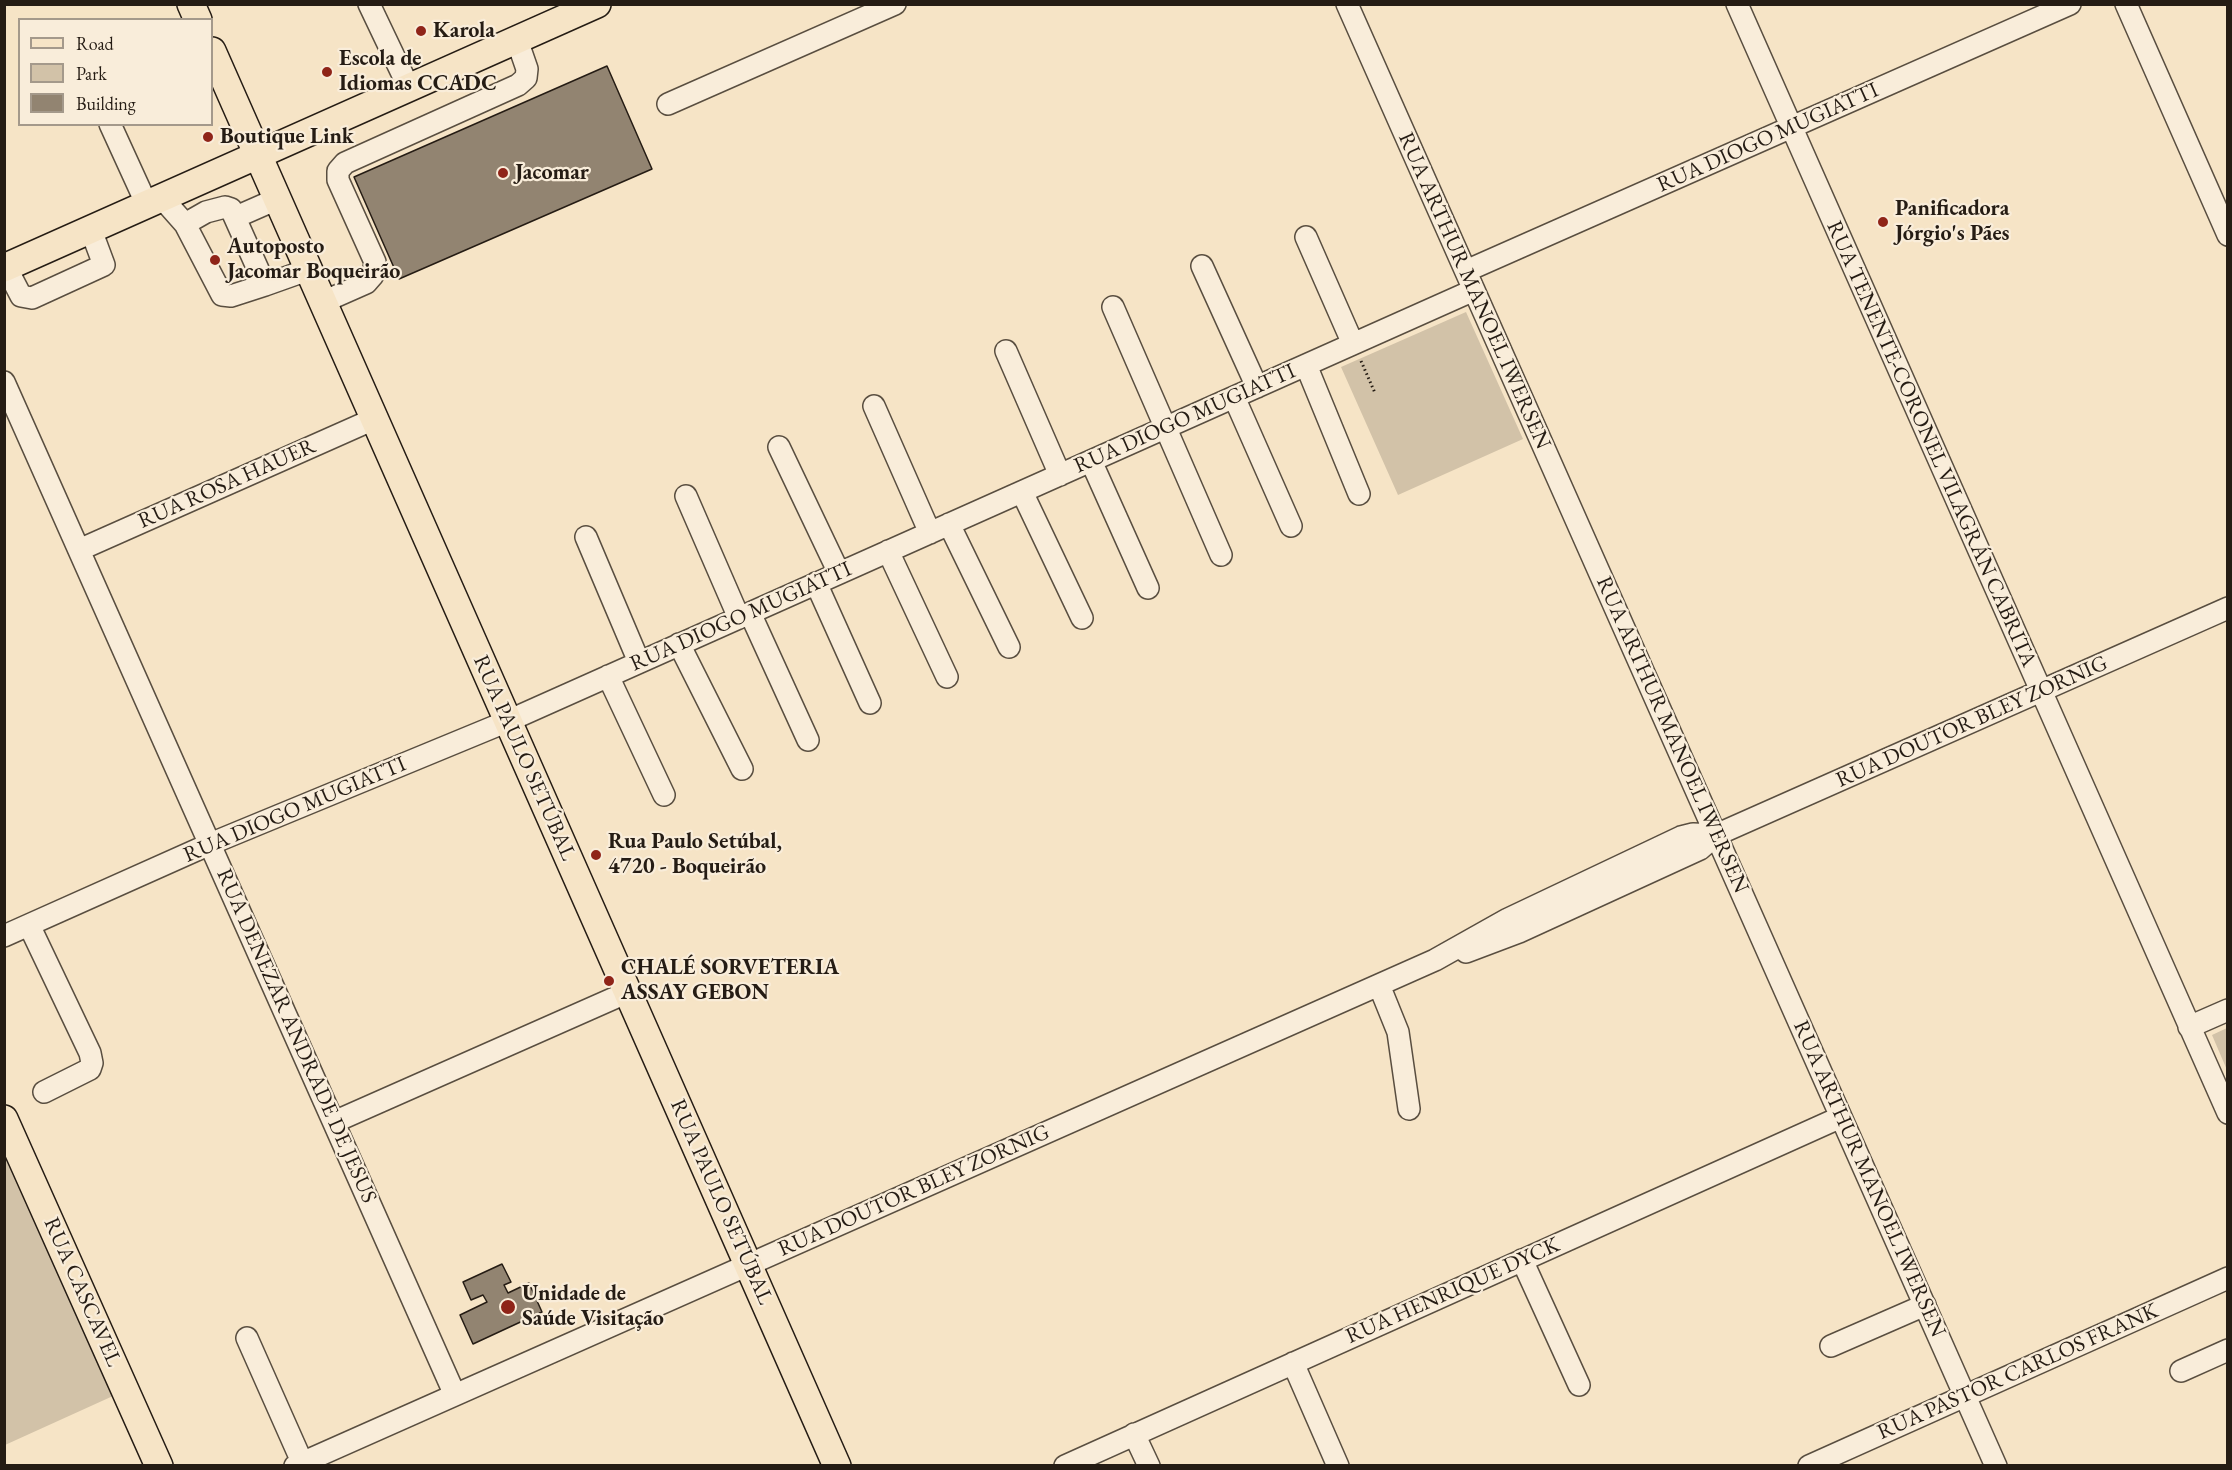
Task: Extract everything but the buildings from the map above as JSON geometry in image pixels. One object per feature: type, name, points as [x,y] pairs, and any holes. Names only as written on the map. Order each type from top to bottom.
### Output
[{"type":"main road","points":[[191,4],[197,18]]},
{"type":"main road","points":[[5,268],[517,40],[583,7]]},
{"type":"main road","name":"RUA PAULO SETÚBAL","points":[[213,53],[837,1466]]},
{"type":"main road","name":"RUA CASCAVEL","points":[[4,1119],[159,1466]]},
{"type":"street","points":[[369,4],[409,88]]},
{"type":"street","points":[[668,104],[895,4]]},
{"type":"street","name":"RUA ARTHUR MANOEL IWERSEN","points":[[1347,4],[1996,1466]]},
{"type":"street","name":"RUA TENENTE-CORONEL VILAGRÁN CABRITA","points":[[1737,4],[2228,1113]]},
{"type":"street","name":"RUA DIOGO MUGIATTI","points":[[4,936],[210,844],[508,720],[1353,344],[1470,281],[1791,128],[2070,4]]},
{"type":"street","points":[[2126,4],[2228,235]]},
{"type":"street","points":[[323,302],[366,283],[373,275],[375,262],[338,180],[338,171],[345,163],[518,85],[526,78],[527,69],[517,40]]},
{"type":"street","points":[[111,126],[154,201],[185,224],[222,295],[231,296],[310,269]]},
{"type":"street","points":[[236,217],[277,199]]},
{"type":"street","points":[[185,224],[225,207],[231,209],[265,285]]},
{"type":"street","points":[[5,268],[21,296],[32,298],[104,265],[90,230]]},
{"type":"street","points":[[1306,237],[1353,344]]},
{"type":"street","points":[[1202,266],[1257,387]]},
{"type":"street","points":[[1113,307],[1221,555]]},
{"type":"street","points":[[1006,351],[1060,475]]},
{"type":"street","points":[[1305,365],[1359,494]]},
{"type":"street","name":"RUA DENEZAR ANDRADE DE JESUS","points":[[4,382],[455,1395]]},
{"type":"street","points":[[1234,397],[1291,526]]},
{"type":"street","points":[[874,406],[930,533]]},
{"type":"street","name":"RUA ROSA HAUER","points":[[79,550],[374,419]]},
{"type":"street","points":[[779,447],[839,573]]},
{"type":"street","points":[[1091,461],[1148,588]]},
{"type":"street","points":[[1022,492],[1082,618]]},
{"type":"street","points":[[686,496],[808,740]]},
{"type":"street","points":[[949,524],[1010,646]]},
{"type":"street","points":[[586,537],[639,662]]},
{"type":"street","points":[[888,551],[947,677]]},
{"type":"street","points":[[816,583],[870,703]]},
{"type":"street","name":"RUA DOUTOR BLEY ZORNIG","points":[[298,1464],[1435,960],[1508,919],[1681,837],[1693,834],[1716,835],[2228,608]]},
{"type":"street","points":[[679,644],[742,769]]},
{"type":"street","points":[[608,676],[664,795]]},
{"type":"street","points":[[29,925],[90,1053],[92,1062],[90,1070],[44,1092]]},
{"type":"street","points":[[1379,985],[1398,1032],[1409,1109]]},
{"type":"street","points":[[334,1122],[628,992]]},
{"type":"street","points":[[2189,1027],[2228,1010]]},
{"type":"street","name":"RUA HENRIQUE DYCK","points":[[1065,1466],[1841,1117]]},
{"type":"street","points":[[1522,1260],[1579,1385]]},
{"type":"street","name":"RUA PASTOR CARLOS FRANK","points":[[1809,1466],[2228,1278]]},
{"type":"street","points":[[1831,1346],[1925,1305]]},
{"type":"street","points":[[247,1338],[298,1464]]},
{"type":"street","points":[[2181,1371],[2228,1350]]},
{"type":"street","points":[[1293,1363],[1338,1466]]},
{"type":"street","points":[[1134,1434],[1149,1466]]},
{"type":"path","points":[[1353,344],[1375,393]]},
{"type":"green space","points":[[1466,312],[1523,439],[1398,495],[1341,367]]},
{"type":"green space","points":[[2227,1028],[2227,1070],[2212,1035]]},
{"type":"green space","points":[[4,1108],[135,1386],[5,1445],[4,1445]]},
{"type":"place","name":"Karola","points":[[421,31]]},
{"type":"place","name":"Escola de Idiomas CCADC","points":[[327,72]]},
{"type":"place","name":"Boutique Link","points":[[208,137]]},
{"type":"place","name":"Jacomar","points":[[503,173]]},
{"type":"place","name":"Panificadora Jórgio's Pães","points":[[1883,222]]},
{"type":"place","name":"Autoposto Jacomar Boqueirão","points":[[215,260]]},
{"type":"place","name":"Rua Paulo Setúbal, 4720 - Boqueirão","points":[[596,855]]},
{"type":"place","name":"CHALÉ SORVETERIA ASSAY GEBON","points":[[609,981]]},
{"type":"place","name":"Unidade de Saúde Visitação","points":[[508,1307]]}]
